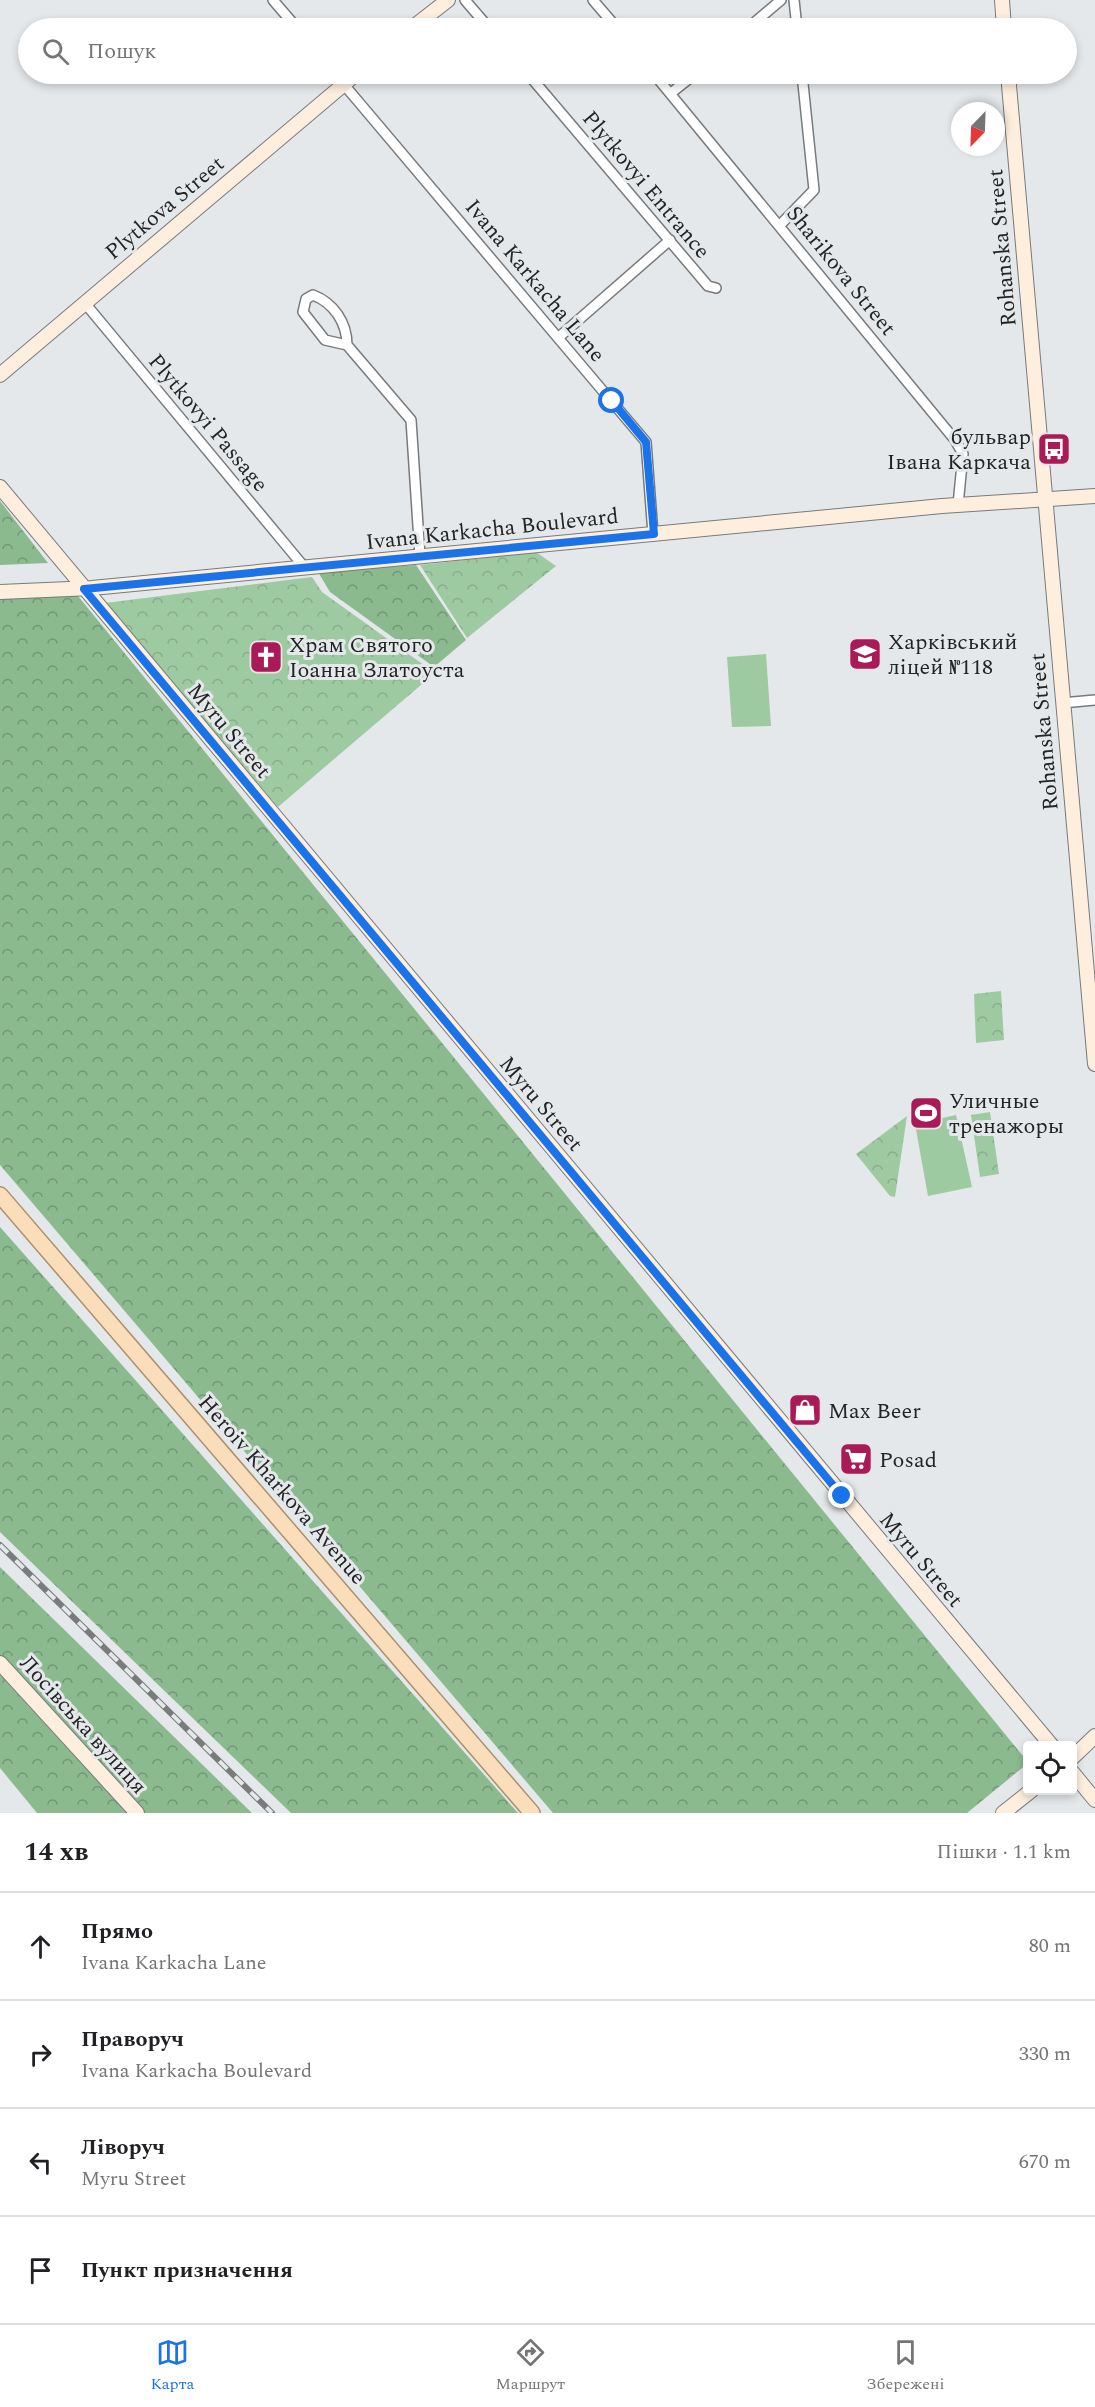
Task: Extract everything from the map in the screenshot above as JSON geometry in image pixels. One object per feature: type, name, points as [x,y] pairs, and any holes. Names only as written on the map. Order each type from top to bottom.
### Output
[{"type":"main road","name":"Heroiv Kharkova Avenue","points":[[0,1195],[532,1813]]},
{"type":"street","points":[[273,0],[288,18]]},
{"type":"street","points":[[425,18],[448,0]]},
{"type":"street","points":[[465,0],[480,18]]},
{"type":"street","points":[[594,0],[609,18]]},
{"type":"street","points":[[760,18],[781,0]]},
{"type":"street","points":[[794,0],[796,18]]},
{"type":"street","points":[[1002,0],[1003,18]]},
{"type":"street","name":"Plytkova Street","points":[[0,375],[333,84]]},
{"type":"street","name":"Ivana Karkacha Lane","points":[[343,84],[646,442],[654,534]]},
{"type":"street","name":"Plytkovyi Entrance","points":[[537,84],[708,286],[716,288]]},
{"type":"street","name":"Sharikova Street","points":[[663,84],[781,225],[955,440],[963,454],[958,505]]},
{"type":"street","points":[[671,93],[682,84]]},
{"type":"street","points":[[781,225],[814,190],[803,84]]},
{"type":"street","name":"Rohanska Street","points":[[1009,84],[1095,1064]]},
{"type":"street","points":[[559,337],[670,240]]},
{"type":"street","points":[[347,345],[347,328],[326,300],[313,295],[306,299],[303,312],[325,340],[347,345],[411,420],[420,556]]},
{"type":"street","name":"Plytkovyi Passage","points":[[84,302],[305,567]]},
{"type":"street","name":"Myru Street","points":[[0,487],[1048,1741]]},
{"type":"street","name":"Ivana Karkacha Boulevard","points":[[0,592],[84,589],[958,505],[1095,496]]},
{"type":"street","points":[[1062,703],[1095,700]]},
{"type":"street","name":"Лосівська вулиця","points":[[0,1663],[136,1813]]},
{"type":"street","points":[[1077,1753],[1095,1736]]},
{"type":"street","points":[[1077,1778],[1095,1800]]},
{"type":"street","points":[[1003,1813],[1027,1795]]},
{"type":"green space","points":[[0,501],[48,563],[0,565]]},
{"type":"green space","points":[[536,552],[556,566],[467,638],[420,565]]},
{"type":"green space","points":[[416,565],[466,640],[434,667],[330,592],[318,572]]},
{"type":"green space","points":[[312,577],[322,592],[435,673],[278,807],[105,603]]},
{"type":"green space","points":[[78,596],[1023,1756],[1023,1767],[967,1813],[553,1813],[0,1165],[0,599]]},
{"type":"green space","points":[[766,654],[771,726],[732,727],[727,657]]},
{"type":"green space","points":[[1001,991],[1004,1040],[976,1043],[974,994]]},
{"type":"green space","points":[[990,1112],[999,1174],[980,1177],[971,1115]]},
{"type":"green space","points":[[956,1115],[972,1187],[928,1196],[915,1124]]},
{"type":"green space","points":[[907,1116],[895,1197],[890,1196],[856,1154]]},
{"type":"green space","points":[[0,1227],[518,1813],[291,1813],[0,1532]]},
{"type":"green space","points":[[0,1567],[252,1813],[37,1813],[0,1768]]},
{"type":"railway","points":[[0,1545],[272,1813]]},
{"type":"place","name":"бульвар Івана Каркача","points":[[1054,449]]},
{"type":"place","name":"Харківський ліцей №118","points":[[865,654]]},
{"type":"place","name":"Храм Святого Іоанна Златоуста","points":[[266,657]]},
{"type":"place","name":"Уличные тренажоры","points":[[926,1113]]},
{"type":"place","name":"Max Beer","points":[[805,1410]]},
{"type":"place","name":"Posad","points":[[856,1459]]},
{"type":"route","points":[[612,401],[646,442],[654,534],[84,589],[842,1496]]}]
